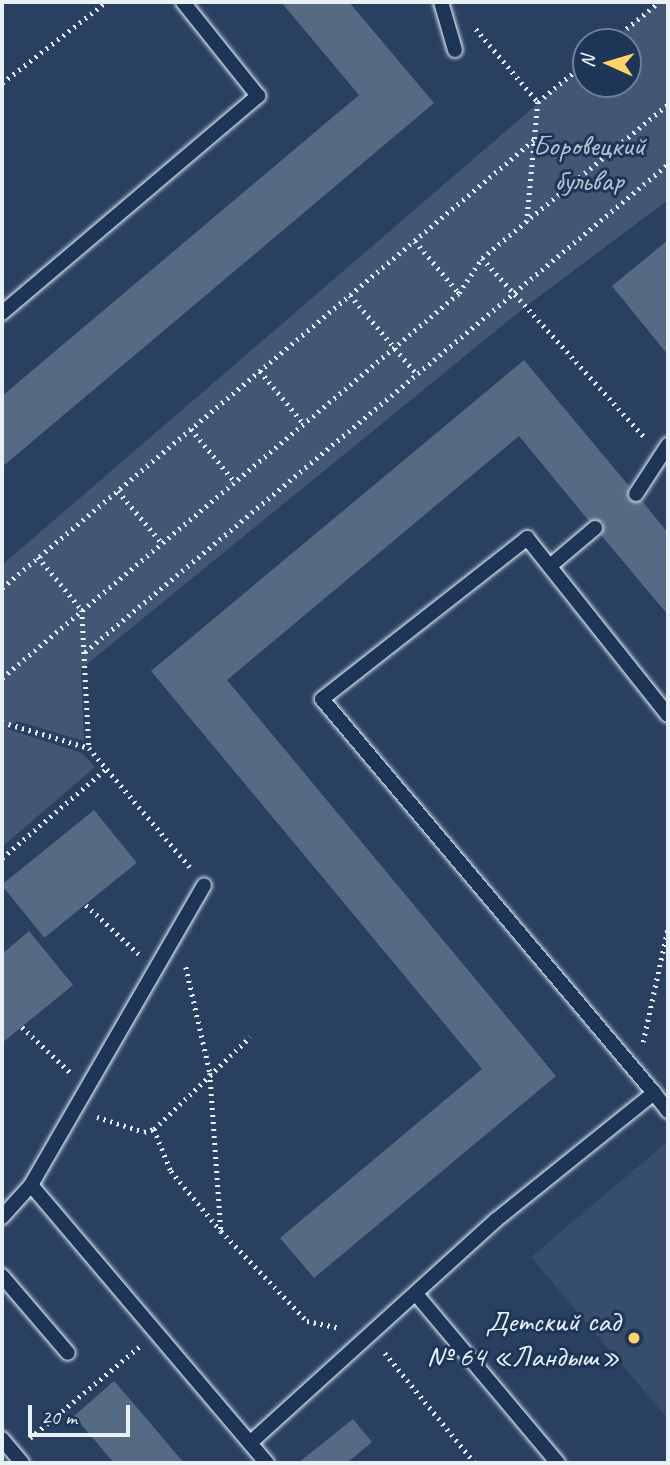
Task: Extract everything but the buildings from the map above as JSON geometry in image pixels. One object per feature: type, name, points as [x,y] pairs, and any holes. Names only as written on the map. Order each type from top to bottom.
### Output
[{"type":"lane","points":[[2,313],[258,96],[183,2]]},
{"type":"lane","points":[[441,2],[455,50]]},
{"type":"lane","points":[[636,494],[664,450]]},
{"type":"lane","points":[[550,566],[595,528]]},
{"type":"lane","points":[[668,715],[527,538],[322,699],[668,1111]]},
{"type":"lane","points":[[2,1217],[31,1185],[152,966],[204,885]]},
{"type":"lane","points":[[250,1443],[496,1220],[654,1093]]},
{"type":"lane","points":[[31,1185],[159,1331],[267,1463]]},
{"type":"lane","points":[[2,1276],[68,1353]]},
{"type":"lane","points":[[416,1294],[558,1463]]},
{"type":"lane","points":[[2,1438],[18,1458]]},
{"type":"path","points":[[2,83],[106,2]]},
{"type":"path","points":[[627,28],[659,2]]},
{"type":"path","points":[[470,22],[538,102],[527,221]]},
{"type":"path","points":[[538,102],[572,74]]},
{"type":"path","points":[[2,678],[453,299],[482,258],[668,104]]},
{"type":"path","points":[[2,588],[535,139]]},
{"type":"path","points":[[85,652],[668,164]]},
{"type":"path","points":[[415,241],[459,293]]},
{"type":"path","points":[[482,258],[512,293],[664,450]]},
{"type":"path","points":[[350,295],[416,373]]},
{"type":"path","points":[[260,371],[304,424]]},
{"type":"path","points":[[191,429],[235,482]]},
{"type":"path","points":[[117,491],[162,543]]},
{"type":"path","points":[[38,557],[82,610],[89,748]]},
{"type":"path","points":[[2,722],[89,748],[204,885]]},
{"type":"path","points":[[2,858],[106,769]]},
{"type":"path","points":[[86,905],[152,966]]},
{"type":"path","points":[[637,1074],[668,927]]},
{"type":"path","points":[[177,928],[209,1073],[221,1231]]},
{"type":"path","points":[[22,1027],[86,1087]]},
{"type":"path","points":[[73,1110],[144,1132],[154,1129],[209,1073],[250,1037]]},
{"type":"path","points":[[154,1129],[171,1171],[221,1231],[307,1321],[369,1333],[475,1463]]},
{"type":"path","points":[[18,1458],[159,1331]]},
{"type":"shaded area","name":"Детский сад № 64 «Ландыш»","points":[[668,1141],[668,1419],[531,1257]]},
{"type":"green space","name":"Боровецкий бульвар","points":[[659,2],[668,2],[668,200],[525,307],[81,669],[84,741],[17,721],[7,729],[82,753],[95,767],[2,847],[2,565],[572,74],[572,98],[642,98],[642,28],[627,28]]},
{"type":"place","name":"Детский сад № 64 «Ландыш»","points":[[634,1338]]}]
